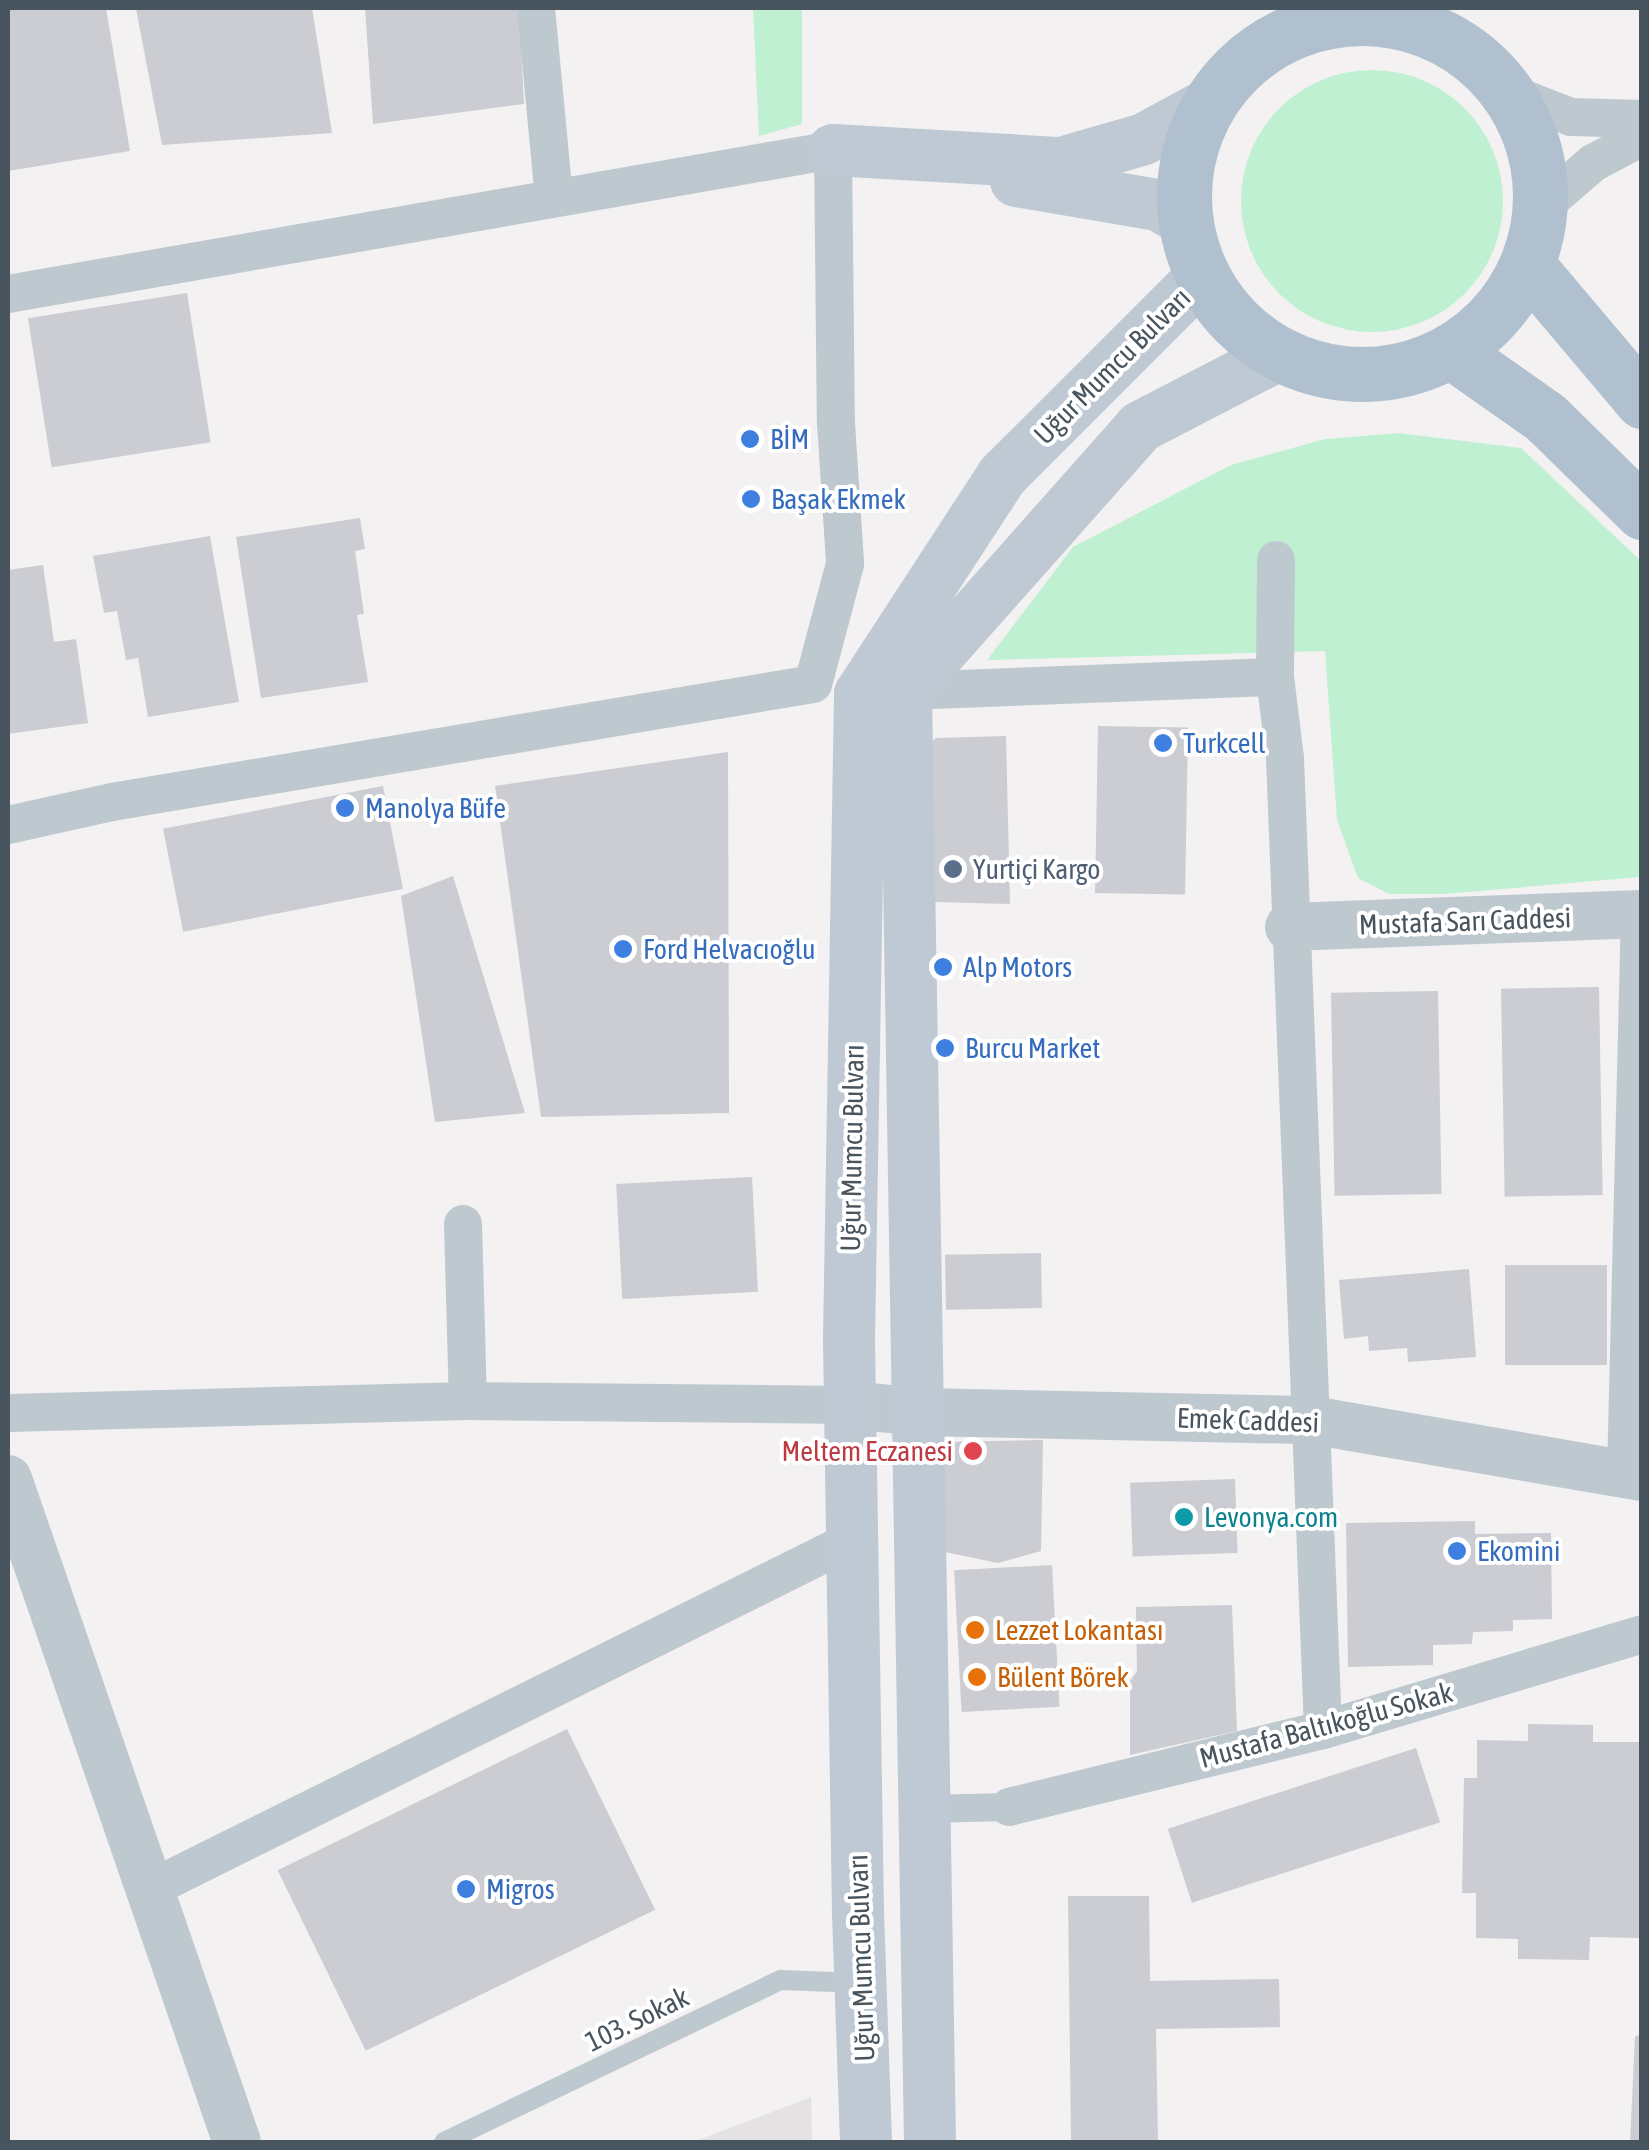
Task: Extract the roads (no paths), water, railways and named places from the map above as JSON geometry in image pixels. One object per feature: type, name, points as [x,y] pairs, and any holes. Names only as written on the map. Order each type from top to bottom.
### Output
[{"type":"main road","points":[[1243,8],[1244,61]]},
{"type":"main road","points":[[832,150],[1061,163],[1144,139],[1202,108],[1244,61],[1292,30],[1352,17],[1402,15],[1466,50],[1510,93],[1535,148],[1542,208],[1528,266],[1496,315],[1451,351],[1397,371],[1339,374],[1279,355],[1236,324],[1200,278],[1186,222],[1185,165],[1202,108]]},
{"type":"main road","points":[[832,150],[1158,205],[1186,222]]},
{"type":"main road","points":[[1528,266],[1642,401]]},
{"type":"main road","name":"Uğur Mumcu Bulvarı","points":[[866,2142],[856,1538],[850,1405],[860,694],[1002,476],[1200,278]]},
{"type":"main road","points":[[1451,351],[1545,417],[1642,512]]},
{"type":"main road","points":[[930,2142],[906,691],[1140,427],[1279,355]]},
{"type":"street","points":[[536,8],[554,197]]},
{"type":"street","points":[[1510,93],[1571,117],[1642,119]]},
{"type":"street","points":[[1542,208],[1593,162],[1642,137]]},
{"type":"street","points":[[8,294],[832,150],[836,423],[845,564],[813,684],[112,802],[8,825]]},
{"type":"street","points":[[1276,560],[1275,677],[1285,758],[1323,1730]]},
{"type":"street","points":[[906,691],[1275,677]]},
{"type":"street","points":[[1634,1475],[1641,914]]},
{"type":"street","name":"Mustafa Sarı Caddesi","points":[[1289,927],[1641,914]]},
{"type":"street","points":[[464,1224],[468,1401]]},
{"type":"street","points":[[8,1413],[468,1401],[850,1405]]},
{"type":"street","name":"Emek Caddesi","points":[[850,1405],[920,1412],[1311,1420],[1634,1475]]},
{"type":"street","points":[[8,1479],[236,2142]]},
{"type":"street","points":[[148,1890],[856,1538]]},
{"type":"street","name":"Mustafa Baltıkoğlu Sokak","points":[[1009,1807],[1323,1730],[1642,1634]]},
{"type":"street","points":[[924,1810],[1009,1807]]},
{"type":"lane","name":"103. Sokak","points":[[444,2142],[781,1980],[861,1982]]},
{"type":"place","name":"BİM","points":[[750,439]]},
{"type":"place","name":"Başak Ekmek","points":[[751,499]]},
{"type":"place","name":"Turkcell","points":[[1163,743]]},
{"type":"place","name":"Manolya Büfe","points":[[345,808]]},
{"type":"place","name":"Yurtiçi Kargo","points":[[953,869]]},
{"type":"place","name":"Ford Helvacıoğlu","points":[[623,949]]},
{"type":"place","name":"Alp Motors","points":[[943,967]]},
{"type":"place","name":"Burcu Market","points":[[945,1048]]},
{"type":"place","name":"Meltem Eczanesi","points":[[973,1451]]},
{"type":"place","name":"Levonya.com","points":[[1184,1517]]},
{"type":"place","name":"Ekomini","points":[[1457,1551]]},
{"type":"place","name":"Lezzet Lokantası","points":[[975,1630]]},
{"type":"place","name":"Bülent Börek","points":[[977,1677]]},
{"type":"place","name":"Migros","points":[[466,1889]]}]
